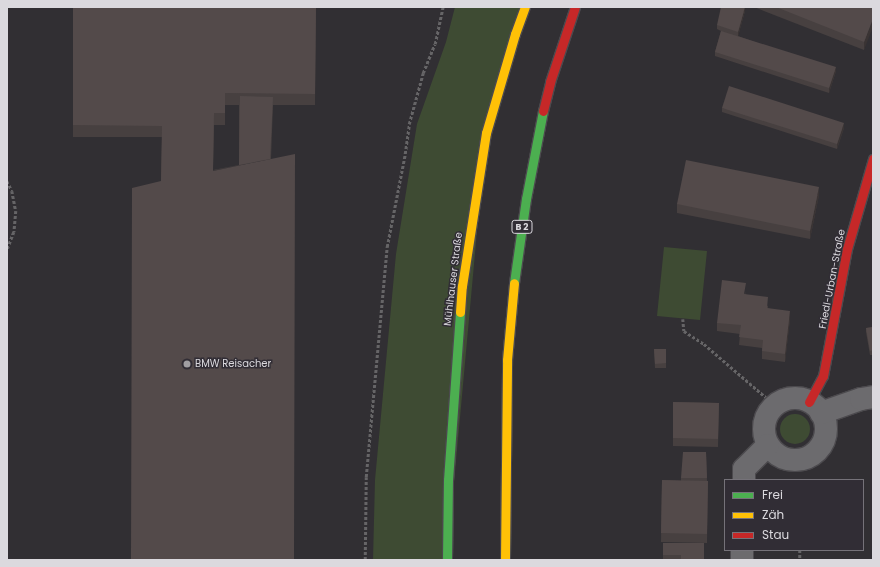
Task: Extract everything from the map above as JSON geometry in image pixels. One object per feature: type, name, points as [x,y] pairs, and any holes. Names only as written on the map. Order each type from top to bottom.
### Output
[{"type":"main road","name":"Mühlhauser Straße","points":[[447,560],[448,480],[462,286],[486,133],[514,34],[525,7]]},
{"type":"main road","name":"B 2","points":[[505,560],[507,360],[515,275],[526,199],[539,130],[550,82],[575,7]]},
{"type":"main road","name":"Friedl-Urban-Straße","points":[[815,407],[829,350],[844,261],[863,189],[873,159]]},
{"type":"street","points":[[815,407],[873,396]]},
{"type":"street","points":[[792,398],[815,407],[825,420],[825,436],[817,451],[809,457],[800,460],[782,457],[768,445],[765,437],[766,420],[775,405],[792,398]]},
{"type":"street","points":[[744,479],[744,469],[768,445]]},
{"type":"path","points":[[365,560],[366,477],[387,247],[405,154],[409,124],[423,73],[435,44],[443,7]]},
{"type":"path","points":[[7,181],[12,191],[16,211],[14,232],[7,250]]},
{"type":"path","points":[[682,319],[684,331],[704,344],[775,405]]},
{"type":"green space","points":[[455,7],[525,7],[486,133],[447,560],[373,560],[375,480],[396,254],[417,124],[446,42]]},
{"type":"green space","points":[[664,247],[707,251],[700,320],[657,316]]},
{"type":"green space","points":[[795,414],[801,415],[809,423],[809,435],[801,443],[795,444],[789,443],[781,435],[780,429],[781,423],[789,415]]},
{"type":"building","points":[[73,7],[316,7],[315,94],[225,93],[225,113],[214,113],[213,171],[295,154],[294,560],[131,560],[132,188],[161,181],[162,126],[73,125]]},
{"type":"building","points":[[721,7],[745,7],[738,32],[717,25]]},
{"type":"building","points":[[776,7],[873,7],[873,19],[864,42]]},
{"type":"building","points":[[721,31],[836,67],[829,88],[715,52]]},
{"type":"building","points":[[729,86],[844,123],[837,144],[722,108]]},
{"type":"building","points":[[240,96],[273,97],[270,159],[239,165]]},
{"type":"building","points":[[686,160],[819,187],[810,231],[677,204]]},
{"type":"building","points":[[722,280],[746,283],[744,294],[768,297],[767,308],[790,311],[785,354],[762,351],[763,340],[739,337],[741,325],[717,323]]},
{"type":"building","points":[[873,327],[873,350],[870,351],[866,328]]},
{"type":"building","points":[[654,349],[666,349],[666,363],[655,364]]},
{"type":"building","points":[[673,402],[719,403],[718,439],[673,438]]},
{"type":"building","points":[[683,452],[706,452],[707,478],[681,478]]},
{"type":"building","points":[[662,480],[708,481],[707,534],[661,533]]},
{"type":"building","points":[[663,543],[704,543],[704,560],[681,560],[681,555],[663,555]]},
{"type":"traffic: fast","points":[[514,283],[526,199],[543,111]]},
{"type":"traffic: fast","points":[[447,560],[448,480],[460,312]]},
{"type":"traffic: slow","points":[[460,312],[462,286],[486,133],[515,34],[525,7]]},
{"type":"traffic: slow","points":[[505,560],[507,360],[514,283]]},
{"type":"traffic: jam","points":[[543,111],[550,82],[575,7]]},
{"type":"traffic: jam","points":[[809,402],[823,376],[847,249],[873,159]]},
{"type":"place","name":"BMW Reisacher","points":[[187,364]]}]
